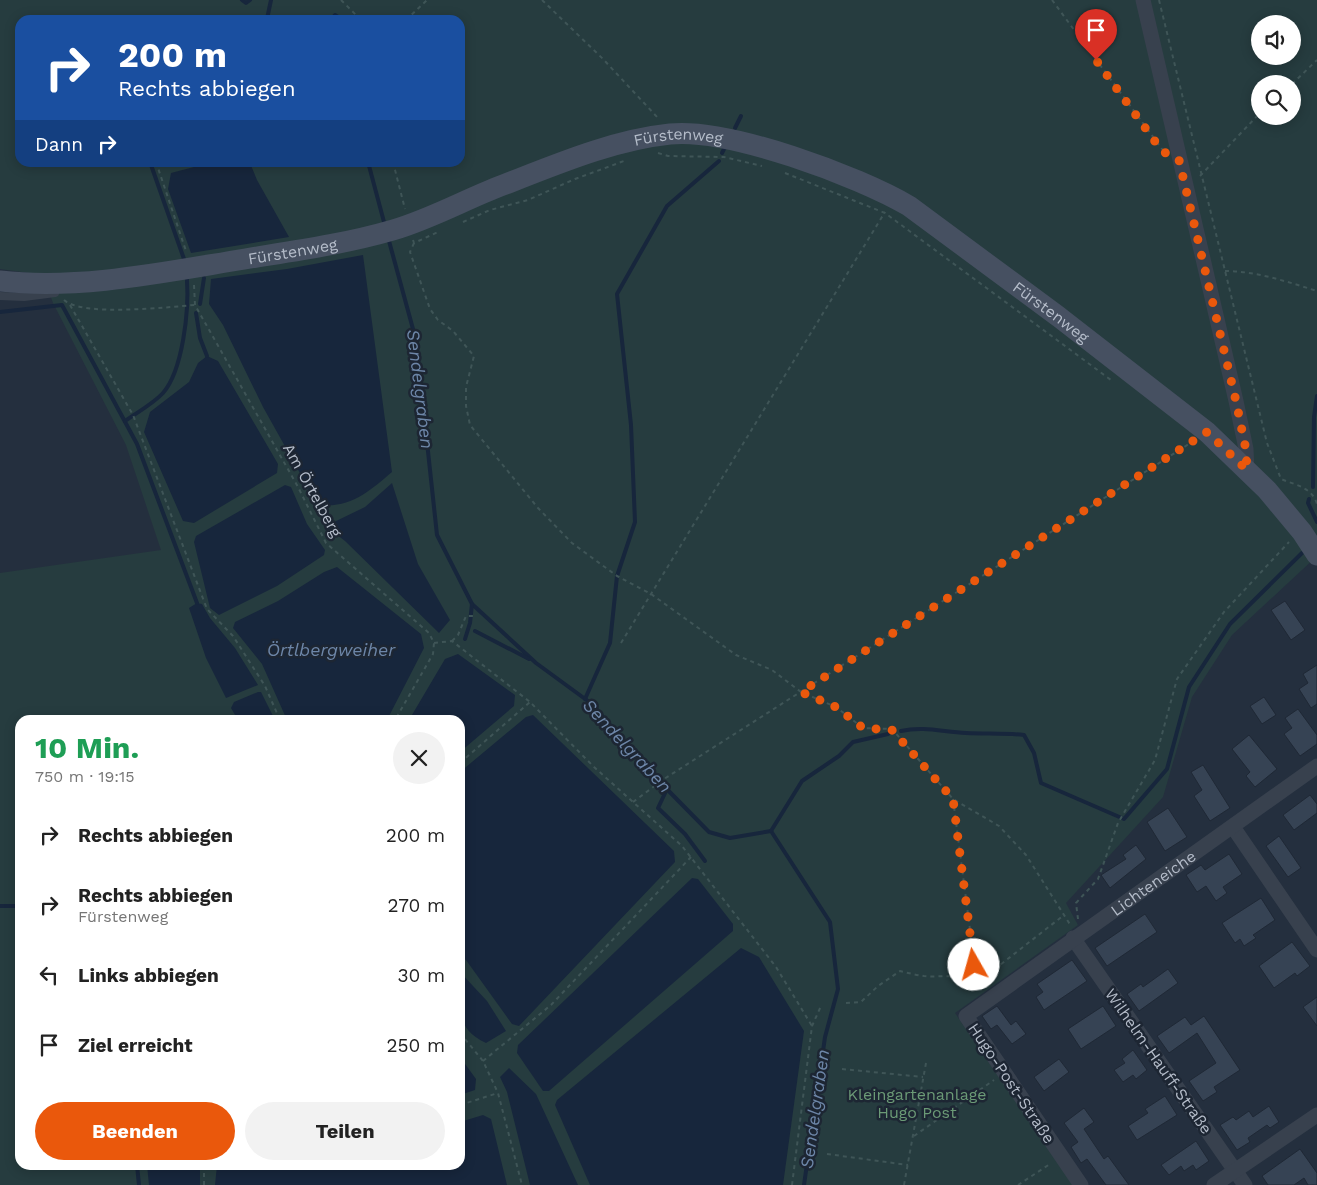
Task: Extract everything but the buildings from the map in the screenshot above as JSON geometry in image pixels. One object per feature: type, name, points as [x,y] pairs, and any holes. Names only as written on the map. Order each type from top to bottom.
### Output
[{"type":"street","points":[[1143,0],[1236,401],[1246,450],[1247,470]]},
{"type":"street","name":"Fürstenweg","points":[[0,281],[62,288],[339,243],[412,234],[501,185],[620,143],[674,134],[727,140],[772,151],[843,175],[1059,317],[1207,432],[1267,490],[1302,532]]},
{"type":"street","points":[[1302,532],[1317,555]]},
{"type":"street","name":"Lichteneiche","points":[[1073,938],[1233,828],[1317,766]]},
{"type":"street","points":[[1233,828],[1317,950]]},
{"type":"street","name":"Hugo-Post-Straße","points":[[1073,938],[966,1016],[1081,1185]]},
{"type":"street","name":"Wilhelm-Hauff-Straße","points":[[1073,938],[1245,1185]]},
{"type":"street","points":[[1214,1185],[1317,1115]]},
{"type":"lane","points":[[0,296],[24,296],[62,288]]},
{"type":"path","points":[[341,0],[356,15]]},
{"type":"path","points":[[412,15],[428,0]]},
{"type":"path","points":[[542,0],[603,59],[674,134]]},
{"type":"path","points":[[1052,0],[1162,151],[1179,160]]},
{"type":"path","points":[[1158,0],[1267,443],[1281,479],[1308,490],[1315,496],[1317,504]]},
{"type":"path","points":[[1301,75],[1317,60]]},
{"type":"path","points":[[1185,183],[1201,175],[1251,122]]},
{"type":"path","points":[[656,152],[668,156],[724,157],[768,167]]},
{"type":"path","points":[[461,223],[490,210],[528,200],[575,179],[630,158]]},
{"type":"path","name":"Am Örtelberg","points":[[158,167],[192,268],[195,305],[289,470],[326,543],[429,633],[434,643]]},
{"type":"path","points":[[394,167],[412,234],[410,252],[430,309],[438,320],[453,331],[474,356],[466,386],[466,406],[470,425],[538,508],[572,544],[617,576],[651,594],[736,656],[772,670],[801,692],[836,707],[863,728],[892,730],[953,799],[1000,826],[1026,856],[1071,924],[1073,938]]},
{"type":"path","points":[[777,170],[890,205],[1114,382]]},
{"type":"path","points":[[621,644],[890,205]]},
{"type":"path","points":[[412,234],[445,230]]},
{"type":"path","points":[[1225,271],[1236,271],[1291,283],[1317,291]]},
{"type":"path","points":[[62,288],[133,416],[207,609],[232,636],[265,686],[278,715]]},
{"type":"path","points":[[70,305],[109,310],[195,305]]},
{"type":"path","points":[[633,802],[664,779],[1207,432]]},
{"type":"path","points":[[1078,919],[1076,903],[1098,879],[1118,823],[1155,760],[1177,678],[1224,612],[1291,540],[1302,532]]},
{"type":"path","points":[[398,715],[434,654],[434,643],[452,641],[458,635],[466,616],[474,616]]},
{"type":"path","points":[[452,641],[530,702],[691,857],[776,967],[812,1026]]},
{"type":"path","points":[[465,759],[530,702]]},
{"type":"path","points":[[953,799],[977,983]]},
{"type":"path","points":[[483,1061],[551,1005],[691,857]]},
{"type":"path","points":[[977,983],[1064,914]]},
{"type":"path","points":[[846,1003],[861,1002],[878,986],[900,971],[923,976],[958,976],[977,983],[990,999]]},
{"type":"path","points":[[792,1185],[812,1026],[821,1006]]},
{"type":"path","points":[[465,1039],[483,1061],[498,1093],[522,1185]]},
{"type":"path","points":[[904,1185],[926,1064]]},
{"type":"path","points":[[842,1069],[923,1077]]},
{"type":"path","points":[[914,1136],[1004,1072]]},
{"type":"path","points":[[465,1103],[498,1093]]},
{"type":"path","points":[[827,1154],[908,1165]]},
{"type":"path","points":[[1018,1185],[1062,1157]]},
{"type":"path","points":[[204,1170],[204,1185]]},
{"type":"green space","name":"Kleingartenanlage Hugo Post","points":[[0,0],[1317,0],[1317,556],[1232,635],[1192,697],[1163,797],[1066,903],[1078,925],[955,1013],[1073,1185],[0,1185],[0,573],[161,550],[126,445],[53,303],[43,275],[0,269]]},
{"type":"water","points":[[194,167],[252,167],[289,237],[191,253],[168,189],[171,173]]},
{"type":"water","points":[[363,255],[392,472],[368,491],[351,501],[342,504],[321,505],[310,491],[263,407],[223,325],[209,304],[211,279],[287,269]]},
{"type":"water","points":[[207,356],[218,361],[278,464],[277,473],[194,523],[183,521],[144,432],[150,412],[189,382],[198,363]]},
{"type":"water","points":[[392,483],[418,564],[450,620],[439,633],[345,541],[332,531],[332,523],[365,507]]},
{"type":"water","points":[[285,485],[291,487],[307,524],[325,550],[324,555],[277,586],[219,615],[210,608],[194,542],[196,536]]},
{"type":"water","name":"Örtlbergweiher","points":[[337,567],[421,634],[424,648],[390,715],[285,715],[262,664],[233,628],[235,622],[278,601],[324,572]]},
{"type":"water","points":[[197,603],[202,604],[210,618],[235,648],[258,685],[226,698],[206,658],[189,608]]},
{"type":"water","points":[[458,654],[515,695],[514,706],[465,748],[465,715],[412,715],[445,659]]},
{"type":"water","points":[[261,692],[272,715],[235,715],[231,708],[234,702]]},
{"type":"water","points":[[533,715],[674,851],[675,862],[519,1026],[512,1024],[465,959],[465,768],[526,717]]},
{"type":"water","points":[[692,878],[698,879],[733,924],[733,931],[549,1091],[543,1091],[517,1053],[518,1045]]},
{"type":"water","points":[[741,948],[759,957],[804,1031],[783,1185],[590,1185],[555,1105],[557,1100]]},
{"type":"water","points":[[465,977],[487,1001],[506,1031],[486,1043],[475,1037],[465,1025]]},
{"type":"water","points":[[465,1064],[476,1079],[475,1090],[465,1093]]},
{"type":"water","points":[[509,1068],[536,1094],[578,1185],[530,1185],[507,1092],[500,1077]]},
{"type":"water","points":[[483,1115],[491,1119],[507,1185],[215,1185],[216,1170],[465,1170],[465,1120]]},
{"type":"water","points":[[148,1170],[200,1170],[200,1185],[149,1185]]},
{"type":"waterway","name":"Sendelgraben","points":[[242,0],[246,3],[250,0]]},
{"type":"waterway","name":"Sendelgraben","points":[[268,15],[271,0]]},
{"type":"waterway","points":[[735,128],[741,116]]},
{"type":"waterway","points":[[722,153],[725,147]]},
{"type":"waterway","points":[[585,699],[610,643],[617,576],[635,522],[631,425],[617,294],[667,206],[719,161]]},
{"type":"waterway","points":[[152,167],[184,259]]},
{"type":"waterway","name":"Sendelgraben","points":[[369,167],[384,222]]},
{"type":"waterway","name":"Sendelgraben","points":[[389,241],[416,340],[437,535],[472,604],[536,663],[592,704],[653,775],[709,832],[730,838],[771,831],[830,922],[838,989],[825,1037],[804,1185]]},
{"type":"waterway","points":[[200,304],[204,278]]},
{"type":"waterway","points":[[125,421],[159,397],[170,383],[180,355],[186,323],[187,280]]},
{"type":"waterway","points":[[0,312],[62,305],[137,444],[197,603]]},
{"type":"waterway","points":[[196,313],[200,338],[207,356]]},
{"type":"waterway","points":[[1313,487],[1314,417],[1317,396]]},
{"type":"waterway","points":[[1309,499],[1308,503],[1317,522]]},
{"type":"waterway","points":[[901,731],[926,729],[966,733],[1024,735],[1034,753],[1041,783],[1124,819],[1167,769],[1189,687],[1230,624],[1302,553]]},
{"type":"waterway","points":[[465,639],[470,623],[472,604]]},
{"type":"waterway","points":[[475,631],[529,659]]},
{"type":"waterway","points":[[771,831],[802,781],[839,756],[853,742],[888,734]]},
{"type":"waterway","points":[[667,789],[658,808],[685,834],[705,861]]},
{"type":"waterway","points":[[0,906],[15,906]]},
{"type":"waterway","points":[[138,1170],[139,1185]]},
{"type":"route","points":[[974,965],[953,799],[892,730],[863,728],[836,707],[801,692],[1207,432],[1247,470],[1246,450],[1236,401],[1179,160],[1162,151],[1096,60]]}]
